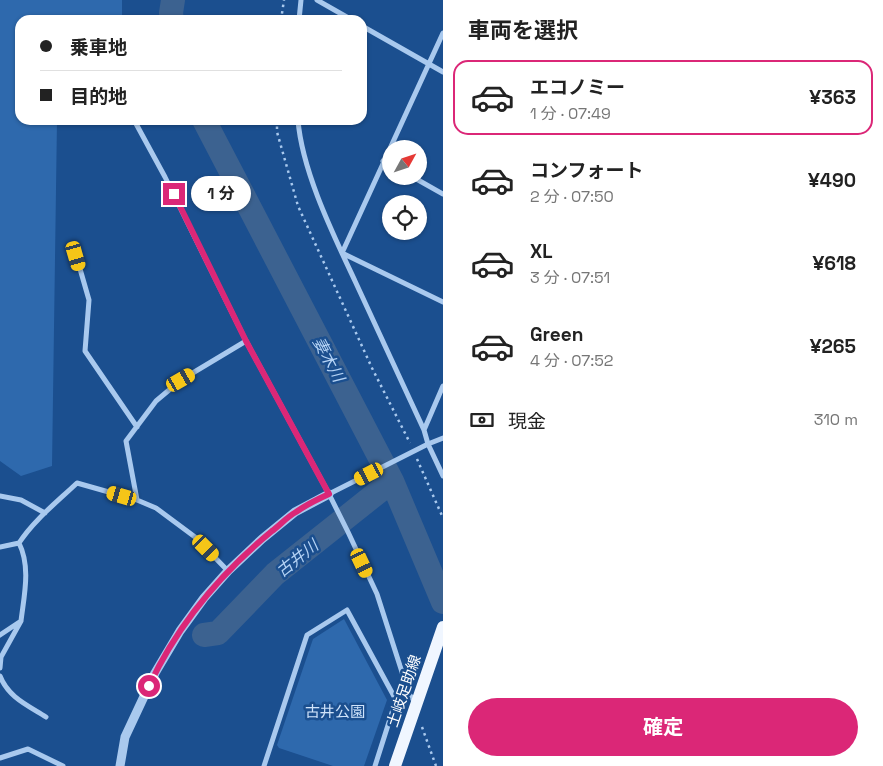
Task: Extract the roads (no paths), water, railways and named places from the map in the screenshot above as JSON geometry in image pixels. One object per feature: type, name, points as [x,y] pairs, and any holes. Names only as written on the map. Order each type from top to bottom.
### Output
[{"type":"main road","name":"土岐足助線","points":[[395,766],[443,627]]},
{"type":"street","points":[[300,15],[301,0]]},
{"type":"street","points":[[317,0],[343,15]]},
{"type":"street","points":[[367,29],[443,72]]},
{"type":"street","points":[[393,140],[443,32]]},
{"type":"street","points":[[137,125],[165,177],[246,341],[329,494],[376,594],[409,694],[418,701]]},
{"type":"street","points":[[298,125],[299,137],[312,178],[342,253],[424,430],[428,444],[443,476]]},
{"type":"street","points":[[342,253],[382,163]]},
{"type":"street","points":[[427,185],[443,194]]},
{"type":"street","points":[[342,253],[443,302]]},
{"type":"street","points":[[76,256],[89,300],[85,351],[137,427]]},
{"type":"street","points":[[137,500],[126,441],[156,401],[181,380],[246,341]]},
{"type":"street","points":[[424,430],[443,386]]},
{"type":"street","points":[[120,766],[125,737],[155,673],[180,631],[204,598],[228,570],[295,512],[443,438]]},
{"type":"street","points":[[19,544],[24,535],[77,483],[137,500],[156,508],[195,538],[228,570]]},
{"type":"street","points":[[0,496],[21,500],[45,513]]},
{"type":"street","points":[[0,547],[19,544]]},
{"type":"street","points":[[0,668],[1,657],[21,621],[26,579],[22,550],[19,544]]},
{"type":"street","points":[[264,766],[307,635],[347,610],[396,700],[375,766]]},
{"type":"street","points":[[0,635],[21,621]]},
{"type":"street","points":[[0,676],[4,687],[16,698],[46,717]]},
{"type":"street","points":[[0,758],[28,749],[63,766]]},
{"type":"waterway","name":"妻木川","points":[[171,15],[173,0]]},
{"type":"waterway","name":"妻木川","points":[[207,125],[392,481],[443,602]]},
{"type":"waterway","name":"古井川","points":[[204,635],[218,633],[275,574],[392,481]]},
{"type":"park label","name":"古井公園","points":[[335,712]]}]
